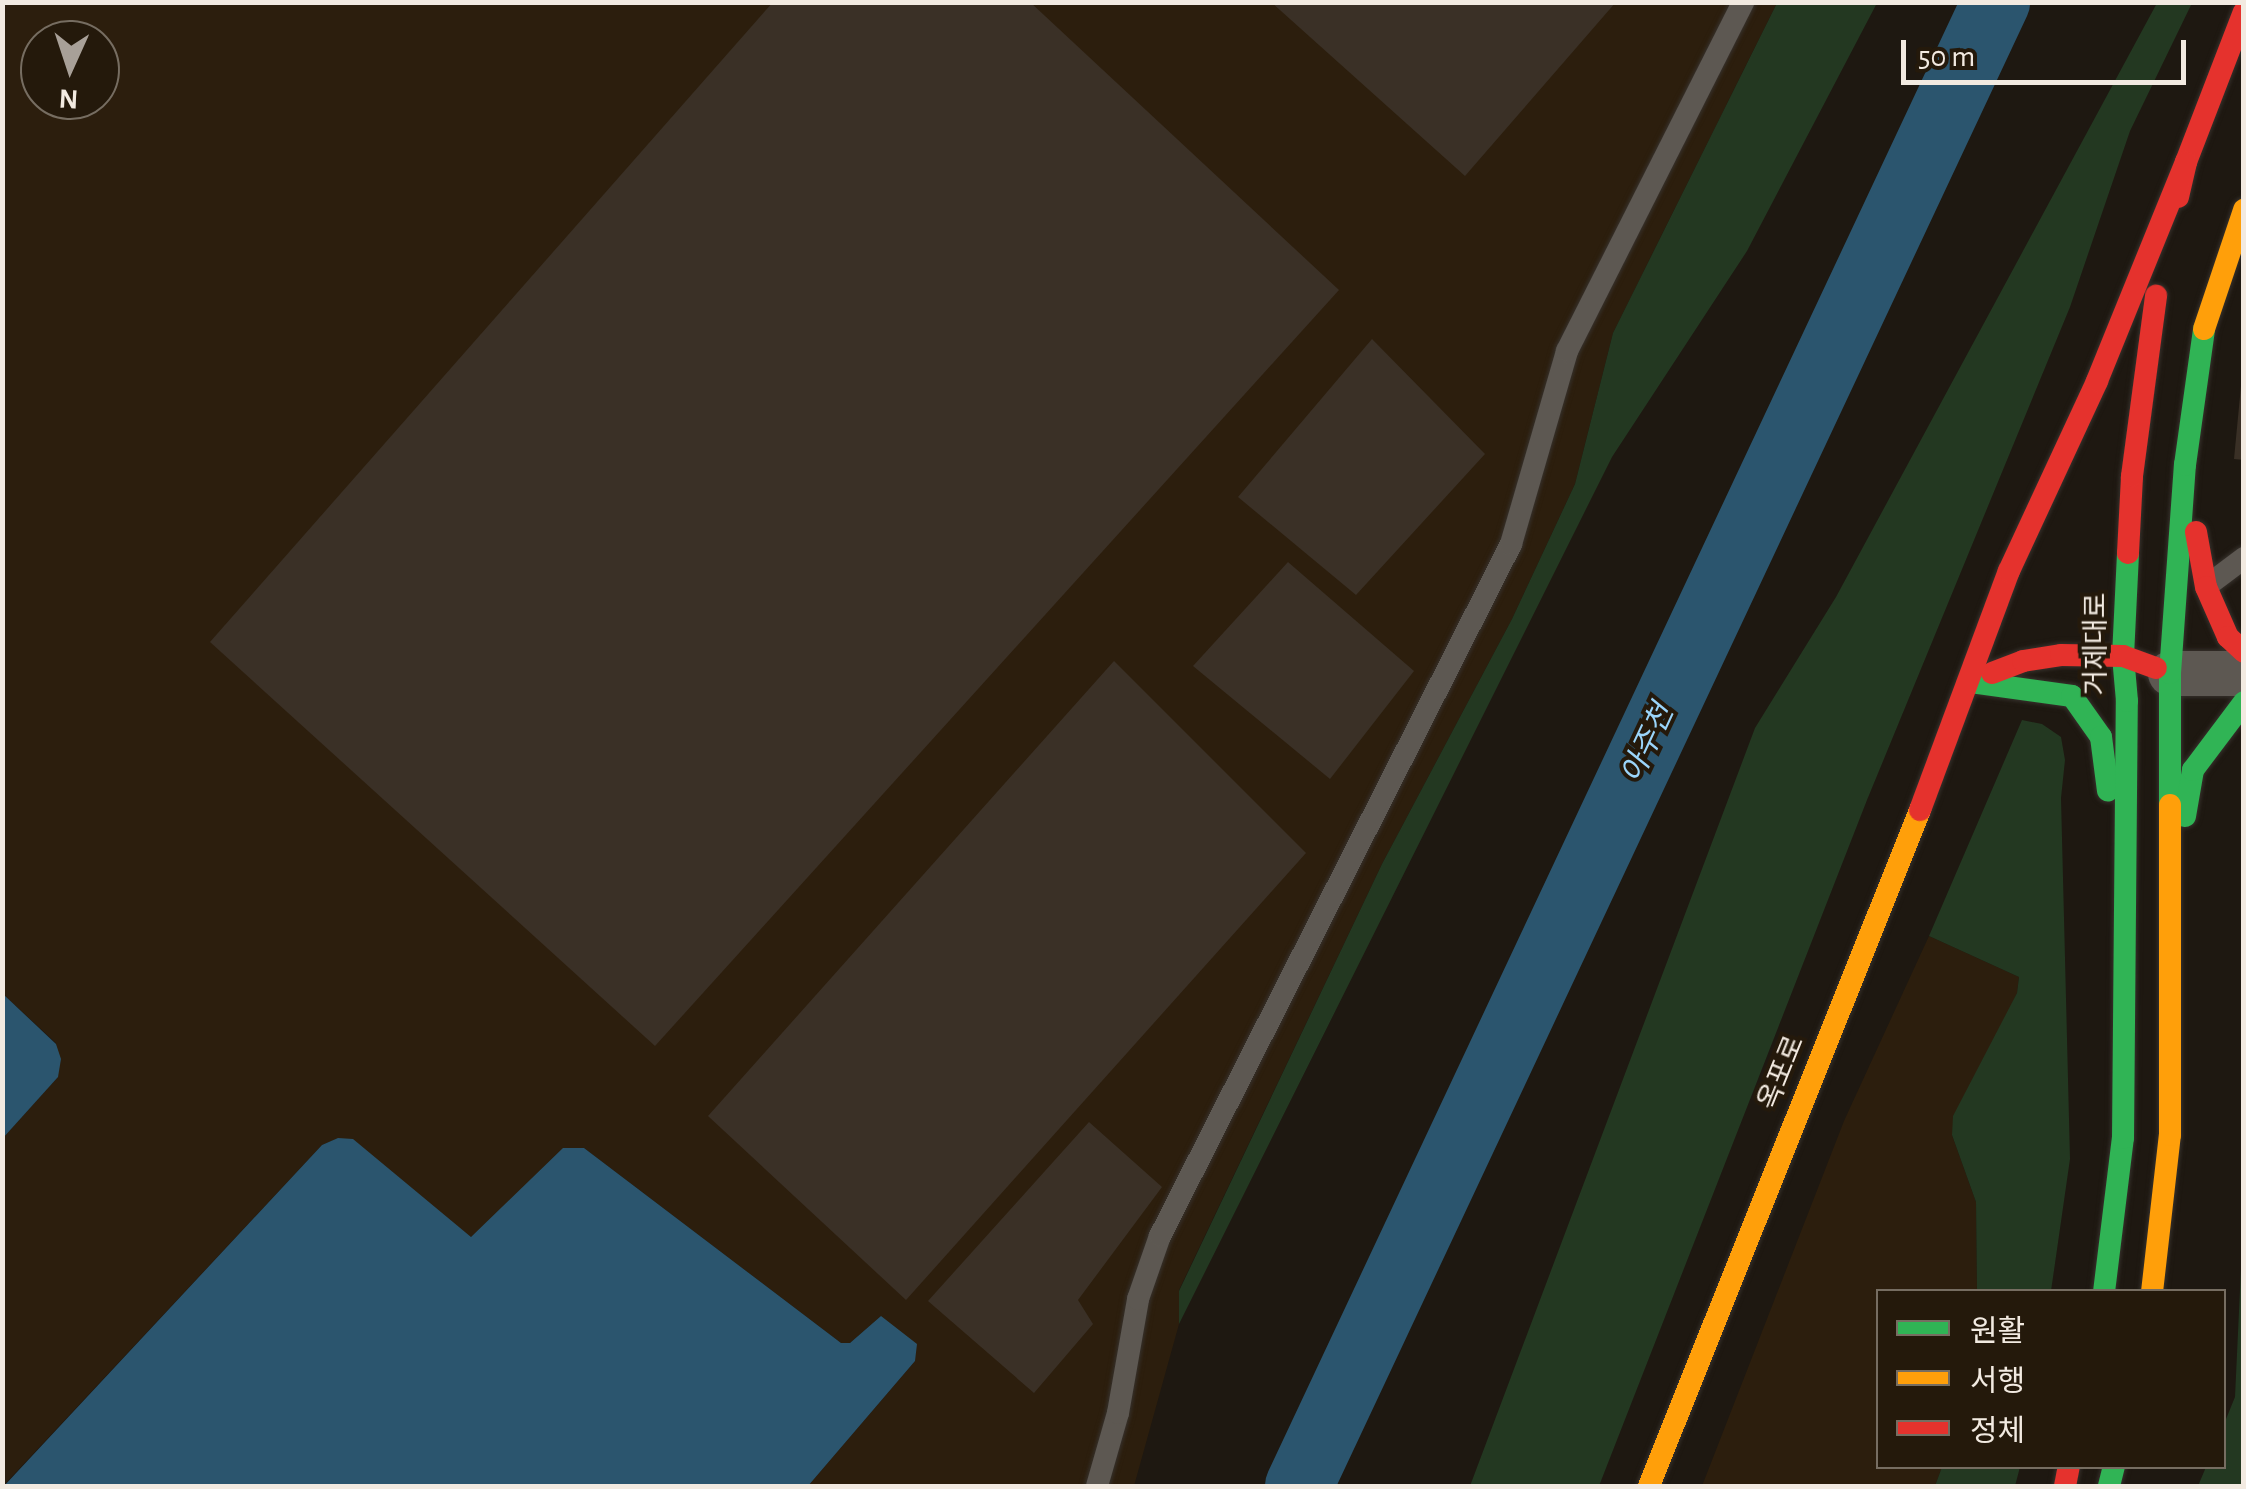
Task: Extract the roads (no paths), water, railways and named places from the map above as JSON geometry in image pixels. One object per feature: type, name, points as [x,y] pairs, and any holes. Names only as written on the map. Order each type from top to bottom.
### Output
[{"type":"street","name":"거제대로","points":[[2104,1289],[2123,1138],[2127,701],[2123,656],[2132,476],[2148,326],[2186,162],[2244,12]]},
{"type":"street","name":"옥포로","points":[[1649,1486],[1971,682],[2010,571],[2097,381],[2186,162]]},
{"type":"street","points":[[2152,1289],[2170,1134],[2174,883],[2170,673],[2185,465],[2205,323],[2244,210]]},
{"type":"street","points":[[2185,465],[2206,587],[2228,636],[2244,652]]},
{"type":"street","points":[[1971,682],[2042,658],[2123,656],[2170,673],[2244,673]]},
{"type":"street","points":[[1971,682],[2072,696],[2101,737],[2126,912]]},
{"type":"street","points":[[2174,883],[2193,770],[2244,702]]},
{"type":"lane","points":[[1096,1486],[1118,1413],[1138,1299],[1160,1236],[1512,544],[1567,351],[1744,2]]},
{"type":"lane","points":[[2206,587],[2244,558]]},
{"type":"water","points":[[3,994],[56,1044],[61,1059],[58,1077],[3,1138]]},
{"type":"water","points":[[338,1138],[353,1139],[471,1237],[563,1148],[584,1148],[841,1343],[850,1343],[881,1316],[917,1344],[915,1361],[808,1486],[4,1486],[322,1145]]},
{"type":"waterway","name":"아주천","points":[[1299,1486],[1996,2]]}]
